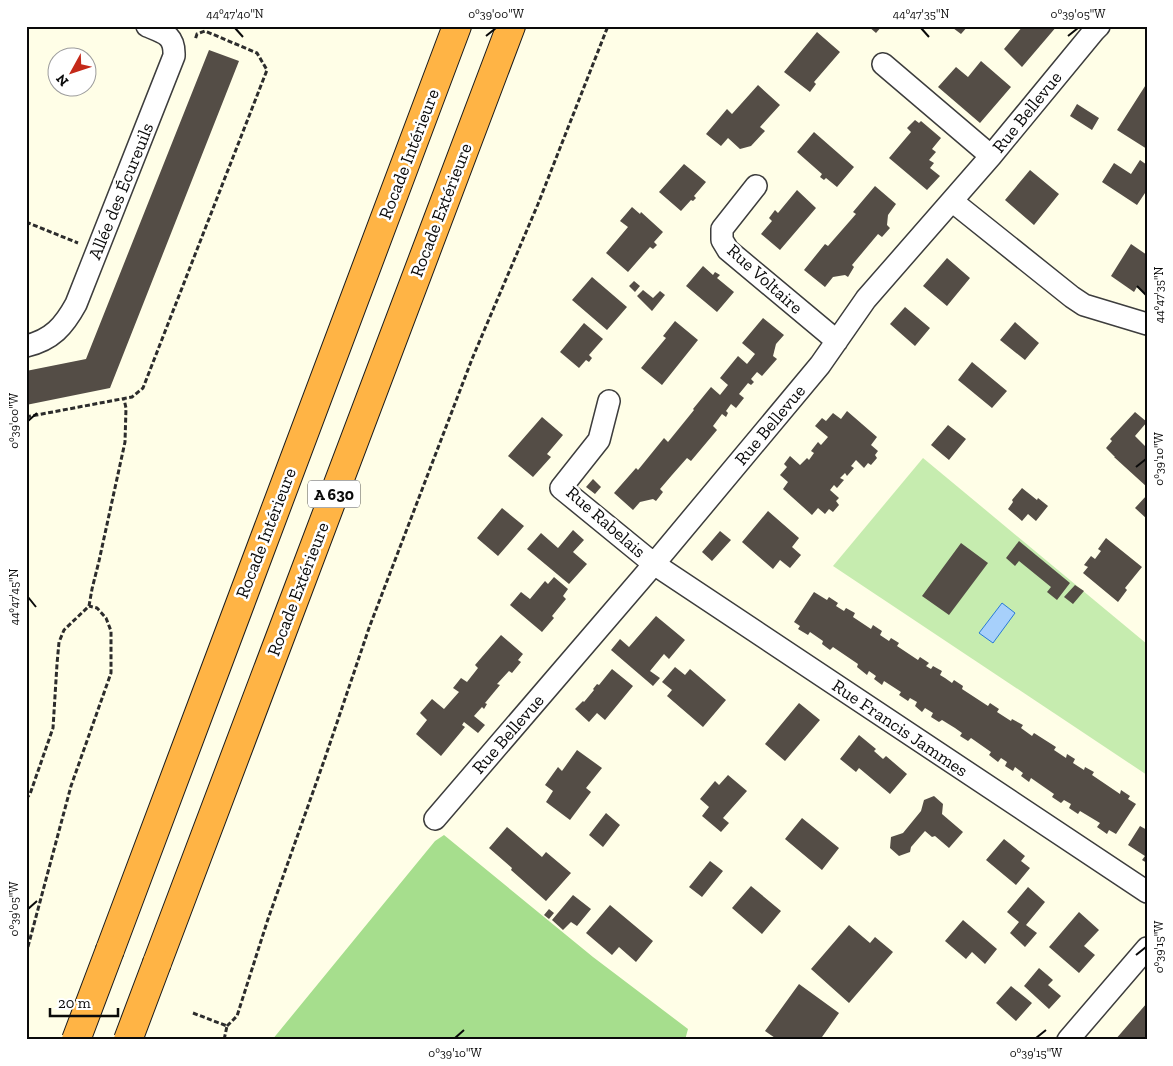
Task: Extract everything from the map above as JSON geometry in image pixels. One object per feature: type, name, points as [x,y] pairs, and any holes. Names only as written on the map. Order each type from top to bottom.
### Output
[{"type":"highway","name":"Rocade Intérieure","points":[[76,1040],[457,26]]},
{"type":"highway","name":"Rocade Extérieure","points":[[128,1040],[511,26]]},
{"type":"street","points":[[147,26],[167,36],[172,41],[175,47],[174,56]]},
{"type":"street","name":"Rue Bellevue","points":[[436,819],[820,366],[866,299],[991,156],[1094,28]]},
{"type":"street","name":"Allée des Écureuils","points":[[26,346],[36,344],[50,336],[61,328],[70,316],[174,56]]},
{"type":"street","points":[[883,64],[991,156]]},
{"type":"street","name":"Rue Voltaire","points":[[756,186],[722,229],[722,240],[728,250],[836,341]]},
{"type":"street","points":[[952,201],[1084,305],[1147,324]]},
{"type":"street","name":"Rue Rabelais","points":[[609,401],[599,440],[562,488],[654,564]]},
{"type":"street","name":"Rue Francis Jammes","points":[[654,564],[1147,892]]},
{"type":"street","points":[[1068,1040],[1147,948]]},
{"type":"path","points":[[224,1040],[226,1026],[237,1016],[268,919],[376,609],[472,359],[538,204],[608,26]]},
{"type":"path","points":[[26,417],[124,399],[132,397],[143,388],[267,70],[258,53],[205,31],[197,34],[187,60],[174,56]]},
{"type":"path","points":[[26,222],[98,250]]},
{"type":"path","points":[[26,799],[30,794],[53,728],[60,642],[64,630],[89,606],[125,442],[126,408],[124,399]]},
{"type":"path","points":[[26,954],[71,786],[111,673],[111,631],[106,618],[97,608],[89,606]]},
{"type":"path","points":[[193,1013],[226,1026]]},
{"type":"green space","points":[[923,458],[1147,644],[1147,775],[833,566]]},
{"type":"green space","points":[[444,835],[593,957],[688,1029],[685,1040],[272,1040],[435,841]]},
{"type":"water","points":[[1002,603],[1015,613],[993,643],[979,633]]},
{"type":"building","points":[[868,26],[882,26],[876,33]]},
{"type":"building","points":[[955,26],[968,26],[961,34],[953,28]]},
{"type":"building","points":[[1023,26],[1057,26],[1022,67],[1004,49]]},
{"type":"building","points":[[817,32],[840,52],[814,82],[816,84],[810,92],[784,72]]},
{"type":"building","points":[[209,50],[239,61],[110,388],[26,405],[26,371],[86,359]]},
{"type":"building","points":[[981,61],[1011,87],[980,123],[938,87],[956,67],[968,77]]},
{"type":"building","points":[[1147,83],[1147,149],[1117,130]]},
{"type":"building","points":[[758,85],[780,105],[760,127],[765,131],[751,146],[740,149],[728,138],[721,146],[706,134],[727,109],[732,114]]},
{"type":"building","points":[[1077,104],[1099,118],[1092,130],[1070,116]]},
{"type":"building","points":[[915,120],[919,123],[921,121],[941,138],[932,149],[936,152],[929,160],[934,163],[930,168],[940,176],[927,190],[889,158],[911,132],[907,128]]},
{"type":"building","points":[[814,132],[854,167],[837,187],[826,178],[824,180],[820,177],[822,174],[797,152]]},
{"type":"building","points":[[1140,160],[1147,165],[1147,190],[1137,205],[1102,182],[1114,163],[1131,174]]},
{"type":"building","points":[[684,164],[706,182],[694,196],[696,198],[693,201],[691,200],[681,211],[659,192]]},
{"type":"building","points":[[1030,170],[1059,194],[1034,225],[1005,200]]},
{"type":"building","points":[[875,186],[896,204],[888,215],[887,225],[890,228],[882,237],[878,234],[852,265],[854,267],[848,277],[845,275],[833,277],[825,287],[804,270],[825,244],[828,246],[856,214],[853,212]]},
{"type":"building","points":[[797,190],[816,208],[780,250],[761,234],[772,221],[769,218],[775,210],[778,213]]},
{"type":"building","points":[[632,207],[640,214],[641,212],[663,232],[654,242],[657,245],[653,249],[650,247],[628,272],[606,253],[628,227],[620,221]]},
{"type":"building","points":[[1131,244],[1147,255],[1147,290],[1145,293],[1137,287],[1134,292],[1111,276]]},
{"type":"building","points":[[947,258],[970,278],[947,306],[923,286]]},
{"type":"building","points":[[703,266],[713,275],[715,272],[720,275],[717,278],[734,292],[717,312],[686,286]]},
{"type":"building","points":[[592,277],[627,307],[607,330],[572,300]]},
{"type":"building","points":[[634,281],[640,286],[635,292],[629,286]]},
{"type":"building","points":[[643,290],[653,298],[660,291],[665,295],[652,311],[637,296]]},
{"type":"building","points":[[905,307],[930,328],[915,346],[890,324]]},
{"type":"building","points":[[763,318],[784,335],[776,344],[773,356],[777,359],[762,376],[757,372],[751,379],[754,382],[751,385],[748,383],[739,394],[744,398],[736,408],[731,404],[726,411],[728,413],[726,417],[722,414],[713,426],[717,430],[691,461],[687,458],[672,475],[660,489],[663,492],[656,501],[653,499],[640,502],[633,510],[614,493],[636,468],[638,470],[664,438],[668,442],[711,387],[720,395],[728,385],[720,378],[738,356],[747,364],[755,354],[742,343]]},
{"type":"building","points":[[675,321],[698,340],[662,385],[641,368],[666,338],[663,336]]},
{"type":"building","points":[[1015,322],[1039,343],[1025,360],[1000,340]]},
{"type":"building","points":[[584,323],[603,339],[589,355],[592,358],[589,362],[586,360],[579,368],[560,352]]},
{"type":"building","points":[[972,362],[1007,391],[992,408],[958,380]]},
{"type":"building","points":[[847,411],[877,437],[871,445],[878,451],[875,455],[877,458],[871,465],[868,463],[864,468],[856,460],[851,466],[854,468],[847,476],[845,473],[840,478],[844,480],[837,488],[834,485],[830,490],[839,498],[836,501],[839,505],[833,512],[829,509],[825,514],[818,508],[812,515],[783,489],[788,482],[780,475],[787,467],[784,464],[790,456],[800,465],[807,458],[809,460],[814,453],[811,451],[818,442],[821,445],[828,437],[815,426],[822,418],[826,421],[833,413],[841,419]]},
{"type":"building","points":[[1135,412],[1147,422],[1135,436],[1147,448],[1147,487],[1106,448],[1112,441],[1110,439]]},
{"type":"building","points":[[542,417],[563,435],[547,454],[551,457],[533,477],[508,456]]},
{"type":"building","points":[[948,425],[966,439],[949,460],[931,445]]},
{"type":"building","points":[[593,479],[601,487],[595,494],[586,487]]},
{"type":"building","points":[[1022,488],[1048,506],[1036,521],[1028,514],[1022,521],[1008,509],[1013,502],[1012,500]]},
{"type":"building","points":[[1147,495],[1147,519],[1135,508]]},
{"type":"building","points":[[502,508],[524,526],[498,556],[477,538]]},
{"type":"building","points":[[768,511],[799,538],[792,547],[801,555],[790,568],[780,560],[773,569],[742,542]]},
{"type":"building","points":[[573,530],[584,540],[573,552],[587,564],[569,584],[527,549],[541,533],[558,548]]},
{"type":"building","points":[[720,531],[731,540],[712,561],[702,552]]},
{"type":"building","points":[[1106,538],[1142,567],[1125,588],[1127,590],[1118,602],[1083,573],[1088,567],[1084,565],[1091,556],[1095,559],[1101,551],[1098,549]]},
{"type":"building","points":[[1019,541],[1070,583],[1057,600],[1047,592],[1051,587],[1019,561],[1015,566],[1006,558]]},
{"type":"building","points":[[961,543],[988,563],[949,615],[922,596]]},
{"type":"building","points":[[554,577],[568,589],[563,596],[566,599],[542,632],[510,605],[521,592],[530,599],[545,581],[548,584]]},
{"type":"building","points":[[1075,585],[1084,591],[1073,604],[1064,597]]},
{"type":"building","points":[[814,592],[827,600],[829,597],[838,603],[836,606],[844,611],[846,608],[855,613],[853,617],[871,629],[873,625],[882,631],[880,635],[889,641],[891,638],[899,643],[897,646],[918,660],[920,657],[929,663],[926,666],[931,669],[933,666],[942,671],[940,675],[952,683],[954,680],[963,686],[962,689],[988,706],[990,703],[999,709],[997,712],[1011,721],[1012,719],[1023,725],[1021,728],[1032,736],[1034,733],[1056,747],[1054,750],[1066,758],[1067,754],[1075,759],[1073,763],[1084,770],[1085,767],[1094,772],[1092,775],[1120,794],[1121,790],[1130,796],[1128,799],[1136,804],[1116,834],[1109,830],[1107,834],[1097,827],[1100,823],[1080,811],[1078,814],[1069,808],[1071,804],[1064,800],[1061,803],[1052,797],[1054,794],[1031,778],[1029,782],[1021,776],[1023,773],[1015,767],[1013,771],[1005,766],[1007,762],[1001,758],[998,762],[989,755],[991,752],[971,738],[968,741],[960,736],[962,733],[955,728],[942,720],[939,722],[931,717],[933,713],[925,708],[922,712],[915,706],[917,702],[910,698],[908,701],[899,695],[901,692],[884,681],[882,685],[874,679],[876,676],[869,671],[867,675],[857,667],[858,664],[833,647],[830,650],[822,644],[823,641],[810,632],[808,635],[798,629],[800,626],[794,622]]},
{"type":"building","points":[[656,616],[685,640],[669,659],[664,654],[650,671],[660,678],[653,686],[611,650],[620,639],[629,647]]},
{"type":"building","points":[[501,635],[523,654],[518,660],[521,662],[512,673],[509,671],[497,684],[500,685],[485,703],[487,704],[484,709],[482,707],[474,716],[485,725],[478,733],[464,722],[462,725],[465,727],[441,756],[416,734],[427,720],[420,713],[432,699],[444,709],[459,692],[453,688],[461,678],[467,682],[478,668],[475,665]]},
{"type":"building","points":[[675,667],[685,675],[690,669],[726,700],[703,727],[667,696],[672,690],[662,682]]},
{"type":"building","points":[[612,669],[633,686],[605,720],[597,713],[589,722],[575,709],[584,702],[597,684],[599,685]]},
{"type":"building","points":[[799,703],[820,720],[785,761],[765,744]]},
{"type":"building","points":[[859,735],[876,749],[874,751],[883,759],[886,756],[907,774],[890,794],[859,768],[856,772],[840,759]]},
{"type":"building","points":[[577,750],[602,768],[586,788],[591,792],[570,820],[546,802],[553,791],[545,785],[558,767],[562,771]]},
{"type":"building","points":[[728,775],[747,791],[723,818],[729,823],[721,832],[702,816],[709,807],[700,799],[715,781],[719,785]]},
{"type":"building","points":[[934,796],[943,804],[942,814],[963,832],[949,848],[935,836],[932,837],[925,831],[911,847],[910,852],[899,856],[890,848],[891,837],[903,833],[921,811],[924,800]]},
{"type":"building","points":[[606,813],[620,825],[603,847],[589,835]]},
{"type":"building","points":[[802,818],[839,848],[822,870],[785,839]]},
{"type":"building","points":[[1140,826],[1147,830],[1147,863],[1142,860],[1145,856],[1128,845]]},
{"type":"building","points":[[507,827],[542,857],[546,852],[571,873],[546,901],[489,848]]},
{"type":"building","points":[[1004,839],[1025,856],[1021,861],[1030,868],[1016,885],[986,860]]},
{"type":"building","points":[[710,861],[723,871],[702,897],[689,887]]},
{"type":"building","points":[[751,886],[781,911],[762,934],[732,908]]},
{"type":"building","points":[[1028,887],[1045,902],[1026,925],[1037,933],[1025,947],[1010,933],[1019,922],[1007,912]]},
{"type":"building","points":[[573,895],[591,909],[577,926],[571,922],[563,930],[552,920]]},
{"type":"building","points":[[610,905],[653,941],[636,962],[619,947],[612,955],[586,933]]},
{"type":"building","points":[[549,909],[554,913],[549,919],[544,915]]},
{"type":"building","points":[[1079,912],[1099,930],[1084,946],[1095,955],[1079,973],[1049,947]]},
{"type":"building","points":[[963,920],[997,949],[985,964],[972,952],[966,959],[945,941]]},
{"type":"building","points":[[849,925],[870,943],[875,937],[893,952],[849,1003],[811,969]]},
{"type":"building","points":[[1039,968],[1053,980],[1048,985],[1061,996],[1049,1009],[1024,986]]},
{"type":"building","points":[[799,984],[839,1013],[822,1037],[825,1040],[778,1040],[765,1031]]},
{"type":"building","points":[[1011,986],[1032,1003],[1016,1021],[996,1003]]},
{"type":"building","points":[[1147,1003],[1147,1040],[1115,1040]]}]
